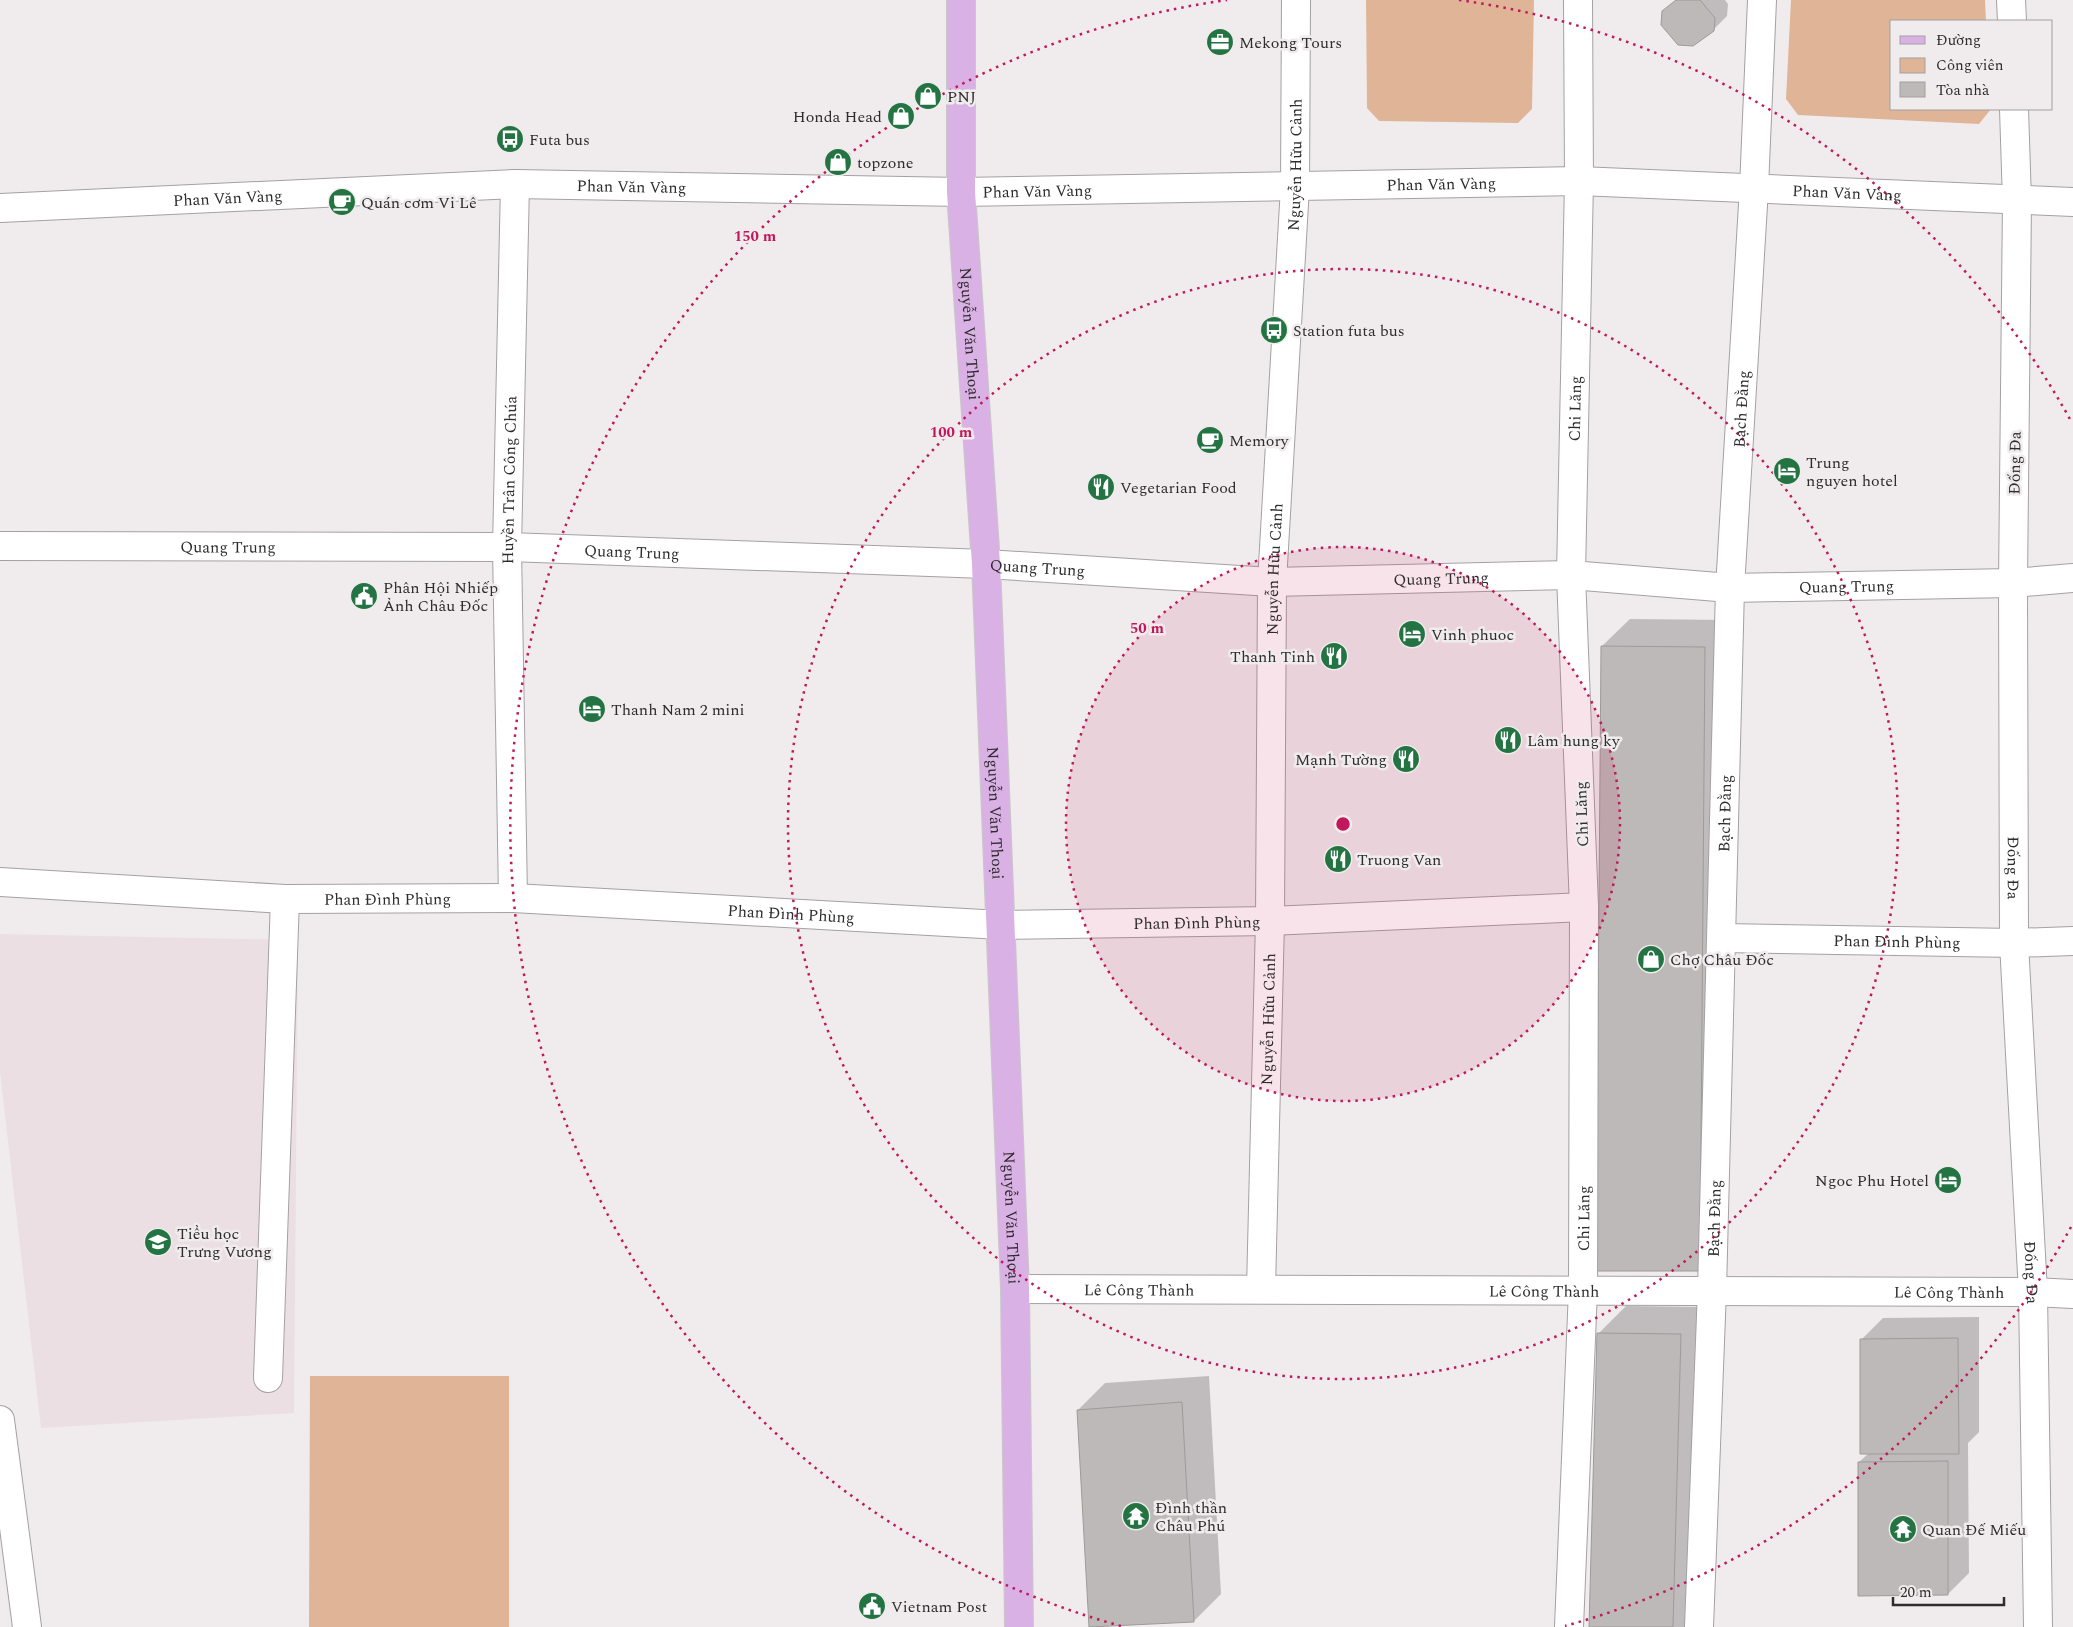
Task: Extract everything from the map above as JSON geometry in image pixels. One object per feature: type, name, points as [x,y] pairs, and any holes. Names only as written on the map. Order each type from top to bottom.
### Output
[{"type":"main road","name":"Nguyễn Văn Thoại","points":[[961,0],[961,192],[986,564],[1015,1289],[1019,1627]]},
{"type":"street","name":"Nguyễn Hữu Cảnh","points":[[1261,1289],[1270,921],[1272,582],[1295,187],[1296,0]]},
{"type":"street","name":"Chi Lăng","points":[[1569,1627],[1583,1290],[1584,907],[1571,575],[1579,181],[1578,0]]},
{"type":"street","name":"Bạch Đằng","points":[[1699,1627],[1712,1290],[1730,588],[1754,188],[1762,0]]},
{"type":"street","points":[[2011,0],[2012,20]]},
{"type":"street","name":"Đống Đa","points":[[2014,110],[2017,201],[2013,583],[2014,943],[2033,1292],[2038,1627]]},
{"type":"street","name":"Phan Văn Vàng","points":[[0,208],[515,184],[961,192],[1579,181],[2073,202]]},
{"type":"street","name":"Huyền Trân Công Chúa","points":[[513,898],[507,547],[515,184]]},
{"type":"street","name":"Quang Trung","points":[[0,546],[507,547],[986,564],[1272,582],[1571,575],[1730,588],[2013,583],[2073,578]]},
{"type":"street","name":"Phan Đình Phùng","points":[[0,882],[285,899],[513,898],[1001,925],[1270,921],[1584,907]]},
{"type":"street","points":[[268,1378],[285,899]]},
{"type":"street","name":"Phan Đình Phùng","points":[[1722,938],[2014,943],[2073,941]]},
{"type":"street","name":"Lê Công Thành","points":[[1015,1289],[1712,1290],[2033,1292],[2073,1294]]},
{"type":"street","points":[[0,1420],[27,1627]]},
{"type":"shaded area","name":"Tiểu học Trưng Vương","points":[[0,934],[298,940],[294,1413],[41,1428],[0,1072]]},
{"type":"green space","points":[[1366,0],[1534,0],[1532,109],[1518,123],[1379,121],[1367,108]]},
{"type":"green space","points":[[1791,0],[1985,0],[1986,20],[1890,20],[1890,110],[1990,110],[1979,124],[1798,115],[1786,99]]},
{"type":"green space","points":[[310,1376],[509,1376],[509,1627],[309,1627]]},
{"type":"building","points":[[1676,0],[1700,0],[1715,18],[1714,31],[1693,46],[1678,45],[1661,25],[1662,11]]},
{"type":"building","name":"Chợ Châu Đốc","points":[[1601,646],[1705,647],[1700,1271],[1596,1271]]},
{"type":"building","points":[[1597,1333],[1681,1334],[1673,1627],[1589,1627]]},
{"type":"building","points":[[1958,1338],[1959,1454],[1860,1454],[1860,1339]]},
{"type":"building","name":"Đình thần Châu Phú","points":[[1182,1402],[1194,1622],[1089,1627],[1077,1410]]},
{"type":"building","name":"Quan Đế Miếu","points":[[1948,1461],[1948,1595],[1858,1596],[1858,1462]]},
{"type":"place","name":"Mekong Tours","points":[[1220,42]]},
{"type":"place","name":"PNJ","points":[[928,96]]},
{"type":"place","name":"Honda Head","points":[[901,116]]},
{"type":"place","name":"Futa bus","points":[[510,139]]},
{"type":"place","name":"topzone","points":[[838,162]]},
{"type":"place","name":"Quán cơm Vi Lê","points":[[342,202]]},
{"type":"place","name":"Station futa bus","points":[[1274,330]]},
{"type":"place","name":"Memory","points":[[1210,440]]},
{"type":"place","name":"Trung nguyen hotel","points":[[1787,471]]},
{"type":"place","name":"Vegetarian Food","points":[[1101,487]]},
{"type":"place","name":"Phân Hội Nhiếp Ảnh Châu Đốc","points":[[364,596]]},
{"type":"place","name":"Vinh phuoc","points":[[1412,634]]},
{"type":"place","name":"Thanh Tinh","points":[[1334,656]]},
{"type":"place","name":"Thanh Nam 2 mini","points":[[592,709]]},
{"type":"place","name":"Lâm hung ky","points":[[1508,740]]},
{"type":"place","name":"Mạnh Tường","points":[[1406,759]]},
{"type":"place","name":"Truong Van","points":[[1338,859]]},
{"type":"place","name":"Chợ Châu Đốc","points":[[1651,959]]},
{"type":"place","name":"Ngoc Phu Hotel","points":[[1948,1180]]},
{"type":"place","name":"Tiểu học Trưng Vương","points":[[158,1242]]},
{"type":"place","name":"Đình thần Châu Phú","points":[[1136,1516]]},
{"type":"place","name":"Quan Đế Miếu","points":[[1903,1529]]},
{"type":"place","name":"Vietnam Post","points":[[872,1606]]}]
